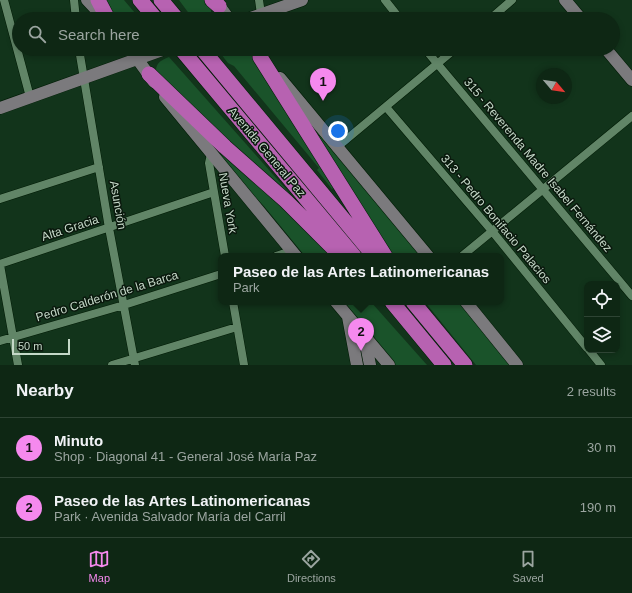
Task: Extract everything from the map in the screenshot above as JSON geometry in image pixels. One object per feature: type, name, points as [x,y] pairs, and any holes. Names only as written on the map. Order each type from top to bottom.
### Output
[{"type":"highway","points":[[98,0],[104,12]]},
{"type":"highway","points":[[140,0],[150,12]]},
{"type":"highway","points":[[161,0],[171,12]]},
{"type":"highway","name":"Avenida General Paz","points":[[187,56],[351,253]]},
{"type":"highway","name":"Avenida General Paz","points":[[208,56],[372,253]]},
{"type":"highway","points":[[258,56],[383,253]]},
{"type":"highway","points":[[149,74],[220,142],[300,215],[338,253]]},
{"type":"highway","points":[[392,305],[403,316]]},
{"type":"highway","points":[[394,305],[444,365]]},
{"type":"highway","points":[[416,305],[465,365]]},
{"type":"street","points":[[4,0],[12,30]]},
{"type":"street","points":[[74,0],[75,12]]},
{"type":"street","points":[[87,0],[98,12]]},
{"type":"street","points":[[259,0],[261,12]]},
{"type":"street","points":[[267,12],[302,0]]},
{"type":"street","points":[[385,0],[394,12]]},
{"type":"street","points":[[498,12],[512,0]]},
{"type":"street","points":[[565,0],[575,12]]},
{"type":"street","points":[[215,2],[223,12]]},
{"type":"street","points":[[19,56],[30,97]]},
{"type":"street","name":"Asunción","points":[[80,56],[109,228],[134,362]]},
{"type":"street","points":[[136,56],[168,101],[292,253]]},
{"type":"street","points":[[0,108],[146,56]]},
{"type":"street","points":[[259,56],[275,72],[336,148],[425,253]]},
{"type":"street","name":"315 - Reverenda Madre Isabel Fernández","points":[[431,56],[632,296]]},
{"type":"street","points":[[336,148],[447,56]]},
{"type":"street","points":[[612,56],[632,80]]},
{"type":"street","name":"313 - Pedro Bonifacio Palacios","points":[[386,106],[584,344]]},
{"type":"street","points":[[466,253],[632,116]]},
{"type":"street","name":"Nueva York","points":[[211,154],[209,163],[224,253]]},
{"type":"street","points":[[0,199],[99,167]]},
{"type":"street","name":"Alta Gracia","points":[[0,264],[214,192]]},
{"type":"street","points":[[0,264],[18,365]]},
{"type":"street","name":"Pedro Calderón de la Barca","points":[[0,341],[124,305],[218,275]]},
{"type":"street","points":[[233,305],[244,365]]},
{"type":"street","points":[[339,305],[389,365]]},
{"type":"street","points":[[468,305],[518,365]]},
{"type":"street","points":[[348,316],[357,365]]},
{"type":"street","points":[[112,365],[134,362],[237,327]]},
{"type":"street","points":[[365,336],[370,365]]},
{"type":"street","name":"313 - Pedro Bonifacio Palacios","points":[[591,353],[601,365]]},
{"type":"green space","points":[[103,0],[124,0],[134,12],[112,12]]},
{"type":"green space","points":[[179,0],[204,0],[211,9],[211,12],[188,12]]},
{"type":"green space","points":[[222,56],[252,56],[268,77],[335,187],[332,189],[317,170],[319,168],[234,66],[228,63]]},
{"type":"green space","points":[[169,57],[292,196],[288,199],[156,71],[158,63]]},
{"type":"green space","points":[[196,124],[329,253],[303,253],[264,206],[246,188]]},
{"type":"green space","points":[[314,128],[418,253],[391,253],[311,131]]},
{"type":"green space","points":[[345,305],[374,305],[427,365],[394,365]]},
{"type":"green space","points":[[427,305],[461,305],[511,365],[476,365]]},
{"type":"place","name":"Minuto","points":[[323,101]]},
{"type":"place","name":"Paseo de las Artes Latinomericanas","points":[[361,351]]}]
